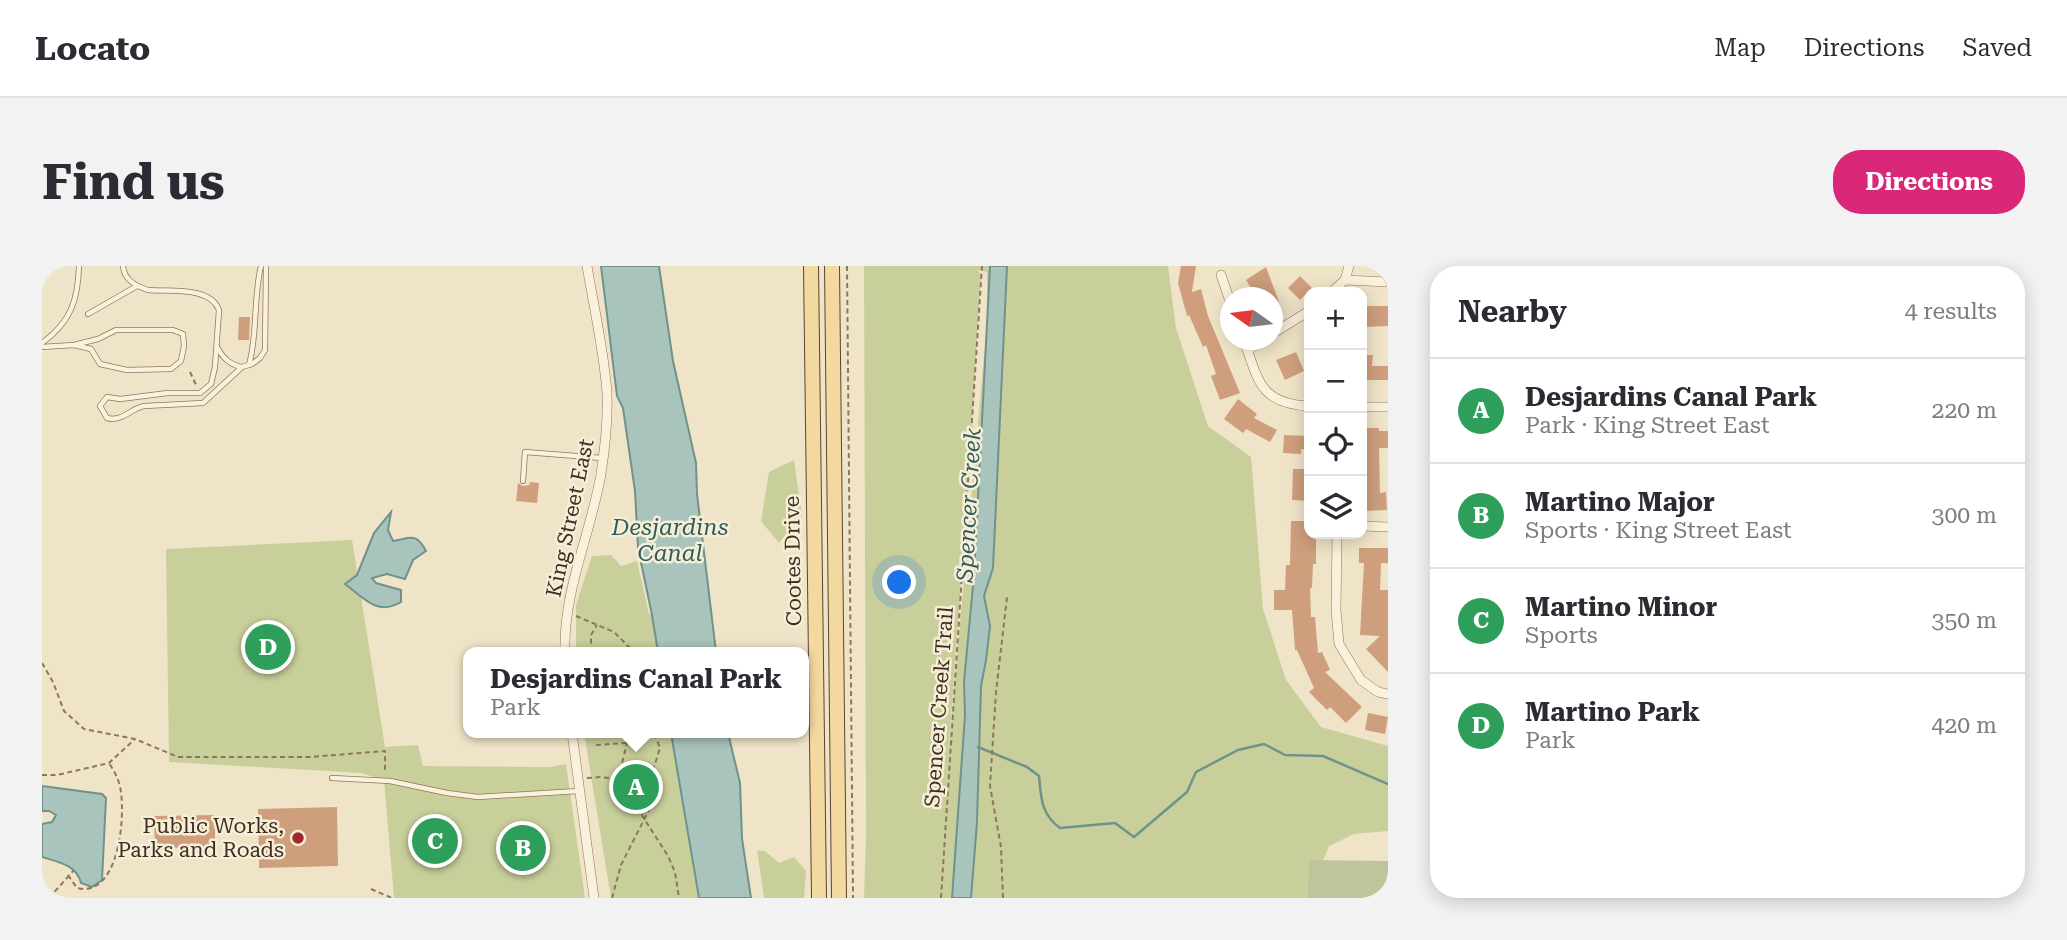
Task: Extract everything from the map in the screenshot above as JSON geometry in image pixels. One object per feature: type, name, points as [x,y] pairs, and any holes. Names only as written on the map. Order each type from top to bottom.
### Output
[{"type":"main road","name":"Cootes Drive","points":[[811,266],[819,898]]},
{"type":"main road","name":"Cootes Drive","points":[[832,266],[839,898]]},
{"type":"street","name":"King Street East","points":[[565,647],[574,580],[601,474],[607,394],[587,266]]},
{"type":"street","points":[[1337,287],[1345,280],[1349,266]]},
{"type":"street","points":[[1221,275],[1225,287]]},
{"type":"street","points":[[1345,280],[1388,282]]},
{"type":"street","points":[[1283,327],[1304,314]]},
{"type":"street","points":[[1247,350],[1257,381],[1266,391],[1279,400],[1304,406]]},
{"type":"street","points":[[1367,407],[1388,407]]},
{"type":"street","points":[[1367,526],[1388,527]]},
{"type":"street","points":[[1338,539],[1336,610],[1339,644],[1362,680],[1378,692],[1388,694]]},
{"type":"street","points":[[573,738],[594,898]]},
{"type":"lane","points":[[42,345],[60,330],[78,293],[79,266]]},
{"type":"lane","points":[[123,266],[129,281],[137,286],[148,290],[208,295],[216,302],[219,310],[215,367],[211,384],[197,394],[168,393],[120,399],[107,397],[100,406],[107,418],[114,420],[144,406],[203,403],[242,367]]},
{"type":"lane","points":[[250,365],[261,266]]},
{"type":"lane","points":[[217,346],[223,357],[232,365],[242,367],[260,358],[265,350],[266,266]]},
{"type":"lane","points":[[88,314],[137,286]]},
{"type":"lane","points":[[42,345],[74,345],[91,349],[100,364],[127,370],[171,369],[181,361],[184,346],[183,334],[173,330],[142,329],[116,330],[98,339],[74,345]]},
{"type":"lane","points":[[523,481],[525,452],[602,458]]},
{"type":"lane","points":[[332,778],[384,780],[447,793],[484,797],[580,790]]},
{"type":"path","points":[[847,266],[853,898]]},
{"type":"path","name":"Spencer Creek Trail","points":[[941,898],[982,266]]},
{"type":"path","points":[[190,372],[197,383],[197,394]]},
{"type":"path","points":[[1003,898],[1001,847],[989,786],[1007,597]]},
{"type":"path","points":[[568,613],[614,632],[629,647]]},
{"type":"path","points":[[591,647],[591,635],[598,624]]},
{"type":"path","points":[[42,663],[64,711],[84,729],[135,738],[178,757],[310,757],[385,751],[384,780]]},
{"type":"path","points":[[42,775],[57,775],[109,763],[135,738]]},
{"type":"path","points":[[618,779],[626,738]]},
{"type":"path","points":[[612,898],[621,865],[652,804],[653,770],[660,748],[656,738]]},
{"type":"path","points":[[596,745],[627,743]]},
{"type":"path","points":[[68,875],[77,888],[86,890],[96,887],[107,876],[116,859],[121,793],[115,772],[109,763]]},
{"type":"path","points":[[579,779],[601,777],[624,780],[653,770]]},
{"type":"path","points":[[624,780],[630,787],[636,806],[668,856],[675,872],[678,898]]},
{"type":"path","points":[[49,898],[74,870]]},
{"type":"path","points":[[371,889],[391,898]]},
{"type":"green space","points":[[864,266],[1168,266],[1176,328],[1208,426],[1251,457],[1263,609],[1286,680],[1321,727],[1388,746],[1388,831],[1354,834],[1329,846],[1314,883],[1313,898],[864,898]],"holes":[[[977,270],[987,272],[987,322],[948,758],[981,274]]]},
{"type":"green space","points":[[794,460],[802,515],[779,543],[761,521],[769,472]]},
{"type":"green space","points":[[352,540],[385,747],[418,745],[423,766],[551,767],[566,764],[585,898],[394,898],[384,780],[361,773],[169,762],[166,549]]},
{"type":"green space","points":[[611,555],[621,566],[637,561],[649,614],[652,615],[657,647],[576,647],[576,605],[592,556]]},
{"type":"green space","points":[[585,738],[672,738],[698,898],[611,898]]},
{"type":"green space","points":[[757,850],[765,851],[779,863],[794,857],[806,871],[804,898],[764,898]]},
{"type":"green space","points":[[1309,860],[1388,861],[1388,898],[1308,898]]},
{"type":"water","name":"Desjardins Canal","points":[[601,266],[659,266],[673,361],[696,463],[697,494],[715,647],[657,647],[638,548],[635,491],[623,408],[617,396]]},
{"type":"water","points":[[990,266],[1007,266],[993,568],[984,596],[990,626],[981,686],[977,822],[971,898],[952,898],[965,715],[964,682],[974,575]]},
{"type":"water","points":[[391,512],[388,530],[393,541],[416,539],[426,551],[413,560],[405,579],[387,574],[372,578],[376,583],[401,590],[401,602],[385,607],[365,600],[345,584],[357,575],[374,533]]},
{"type":"water","points":[[672,738],[729,738],[740,783],[742,839],[751,898],[699,898]]},
{"type":"water","points":[[42,786],[102,794],[106,798],[102,880],[92,887],[81,883],[71,868],[42,857],[42,824],[52,822],[56,815],[42,811]]},
{"type":"building","points":[[1181,266],[1196,266],[1192,292],[1201,289],[1220,350],[1240,393],[1220,400],[1211,376],[1216,374],[1206,345],[1203,347],[1189,315],[1187,316],[1178,283]]},
{"type":"building","points":[[1266,267],[1273,287],[1250,287],[1246,280]]},
{"type":"building","points":[[1300,276],[1311,287],[1304,287],[1304,296],[1300,300],[1288,288]]},
{"type":"building","points":[[1367,306],[1388,306],[1388,326],[1367,327]]},
{"type":"building","points":[[239,317],[250,317],[249,340],[238,340]]},
{"type":"building","points":[[1296,352],[1304,371],[1285,380],[1276,360]]},
{"type":"building","points":[[1367,355],[1373,355],[1372,366],[1388,366],[1388,380],[1367,380]]},
{"type":"building","points":[[1238,399],[1257,414],[1254,418],[1277,430],[1270,442],[1246,429],[1243,433],[1224,419]]},
{"type":"building","points":[[1367,428],[1388,431],[1388,448],[1379,448],[1380,493],[1386,492],[1387,510],[1367,511]]},
{"type":"building","points":[[1284,435],[1304,436],[1304,449],[1301,449],[1301,454],[1283,453]]},
{"type":"building","points":[[1293,469],[1304,469],[1304,501],[1292,500]]},
{"type":"building","points":[[530,482],[539,483],[537,503],[516,501],[518,483],[523,486],[529,485]]},
{"type":"building","points":[[1291,521],[1304,521],[1304,539],[1316,539],[1316,564],[1313,564],[1310,588],[1311,617],[1315,617],[1318,653],[1322,652],[1330,670],[1325,672],[1362,707],[1346,723],[1330,707],[1327,710],[1309,692],[1314,688],[1295,650],[1292,610],[1274,610],[1274,590],[1285,590],[1286,565],[1290,565]]},
{"type":"building","points":[[1359,548],[1388,548],[1388,563],[1381,563],[1380,590],[1388,590],[1388,672],[1366,649],[1380,636],[1360,635],[1364,563],[1359,563]]},
{"type":"building","points":[[1368,713],[1388,717],[1385,734],[1365,730]]},
{"type":"building","name":"Public Works, Parks and Roads","points":[[337,807],[338,866],[259,868],[258,809]]},
{"type":"building","points":[[215,815],[215,847],[155,848],[154,816]]},
{"type":"waterway","points":[[978,747],[1027,767],[1039,776],[1046,811],[1060,828],[1115,823],[1134,837],[1187,792],[1196,772],[1238,750],[1264,744],[1285,755],[1323,756],[1388,784]]},
{"type":"place","name":"Martino Park","points":[[268,647]]},
{"type":"place","name":"Desjardins Canal Park","points":[[636,787]]},
{"type":"place","name":"Public Works, Parks and Roads","points":[[298,838]]},
{"type":"place","name":"Martino Minor","points":[[435,841]]},
{"type":"place","name":"Martino Major","points":[[523,848]]},
{"type":"water label","name":"Spencer Creek","points":[[969,505]]}]
